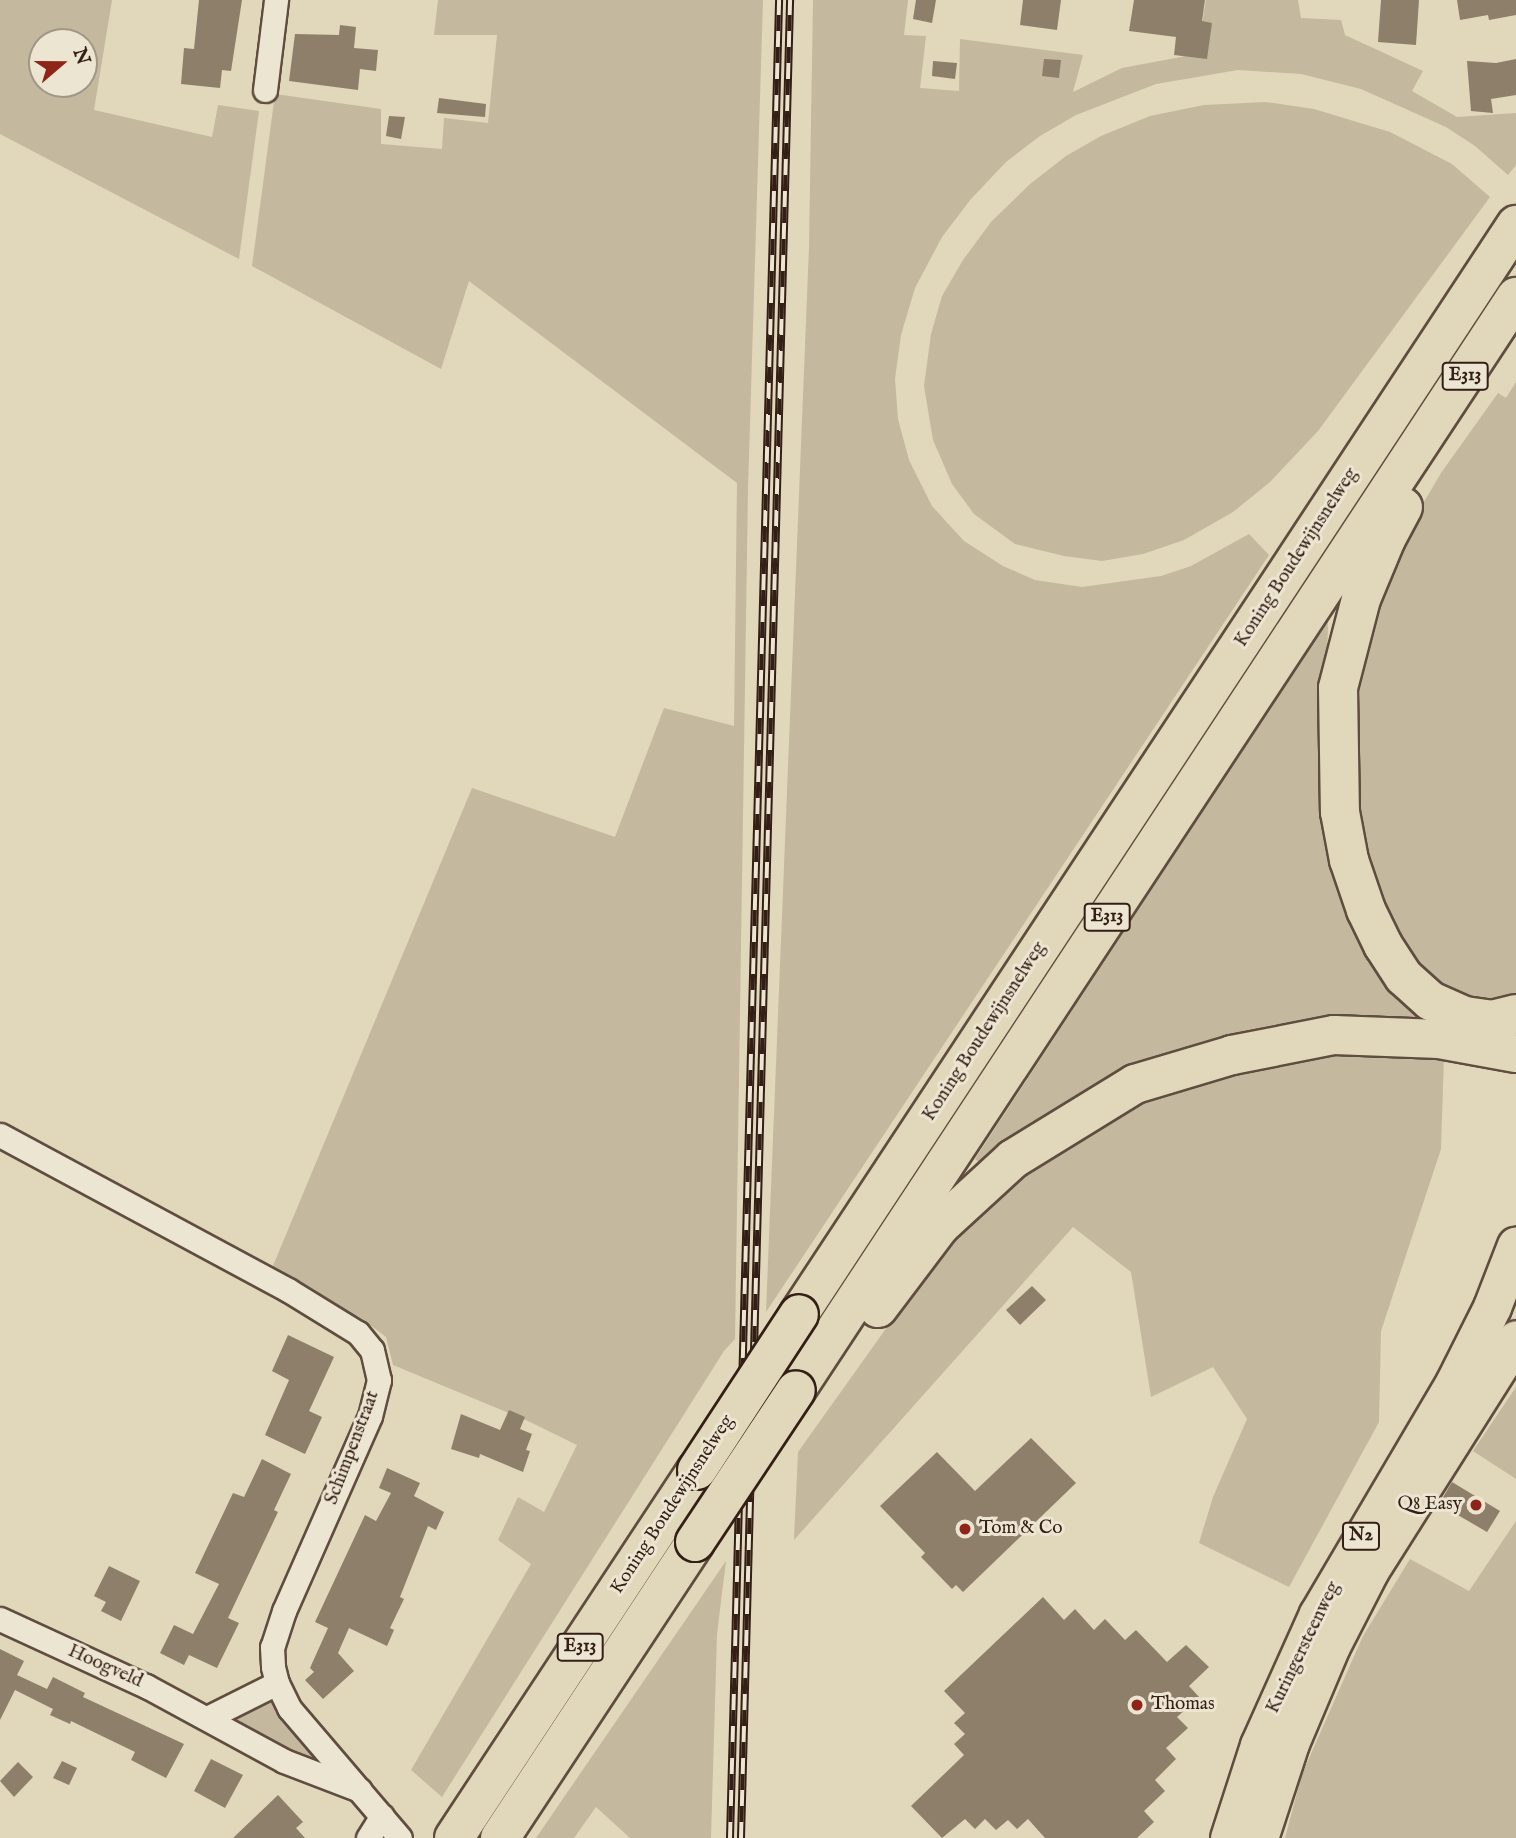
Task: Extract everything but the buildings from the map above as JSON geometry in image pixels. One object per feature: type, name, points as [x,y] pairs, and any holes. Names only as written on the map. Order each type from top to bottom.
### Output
[{"type":"highway","name":"Koning Boudewijnsnelweg","points":[[459,1831],[1508,238]]},
{"type":"highway","name":"Koning Boudewijnsnelweg","points":[[500,1838],[1513,302]]},
{"type":"highway","points":[[1419,445],[1415,487],[1386,540],[1361,599],[1338,688],[1340,812],[1349,860],[1366,910],[1383,945],[1404,977],[1431,1001],[1465,1016],[1492,1020],[1516,1014]]},
{"type":"highway","points":[[796,1390],[832,1369],[940,1226],[1013,1159],[1135,1083],[1232,1055],[1334,1035],[1439,1039],[1516,1052]]},
{"type":"highway","points":[[1477,1046],[1516,1073]]},
{"type":"main road","name":"Kuringersteenweg","points":[[1229,1838],[1259,1745],[1318,1614],[1454,1383],[1492,1307],[1516,1245]]},
{"type":"main road","name":"Kuringersteenweg","points":[[1259,1838],[1290,1743],[1331,1646],[1364,1580],[1516,1339]]},
{"type":"street","points":[[265,90],[276,0]]},
{"type":"street","name":"Schimpenstraat","points":[[0,1135],[288,1290],[358,1333],[372,1350],[379,1380],[370,1416],[284,1611],[272,1647],[276,1683],[289,1708],[400,1838]]},
{"type":"street","name":"Hoogveld","points":[[0,1619],[209,1717],[284,1761],[361,1790]]},
{"type":"street","points":[[209,1717],[276,1683]]},
{"type":"street","points":[[368,1838],[382,1816]]},
{"type":"shaded area","points":[[0,0],[112,0],[98,86],[98,28],[28,28],[28,98],[96,98],[94,110],[212,137],[218,105],[259,111],[239,259],[0,134]]},
{"type":"shaded area","points":[[438,0],[763,0],[748,489],[735,1339],[724,1351],[442,1797],[411,1770],[531,1564],[498,1540],[518,1497],[544,1512],[577,1445],[528,1421],[393,1365],[386,1337],[361,1318],[270,1273],[472,788],[615,837],[664,708],[734,726],[737,483],[469,281],[441,369],[252,266],[275,94],[381,109],[381,144],[442,149],[444,118],[488,123],[497,35],[434,35]]},
{"type":"shaded area","points":[[813,0],[908,0],[904,35],[926,36],[920,88],[959,91],[960,39],[1083,55],[1073,92],[1122,68],[1197,54],[1206,0],[1298,0],[1301,18],[1341,20],[1345,35],[1423,71],[1412,91],[1457,117],[1516,113],[1516,165],[1508,175],[1475,146],[1446,127],[1361,89],[1301,74],[1238,70],[1156,84],[1076,115],[1040,136],[1006,162],[971,199],[942,237],[915,288],[901,335],[895,379],[898,419],[909,460],[932,506],[964,541],[1003,566],[1035,580],[1082,587],[1161,576],[1191,566],[1249,534],[1269,555],[766,1312],[809,247]]},
{"type":"shaded area","points":[[1266,102],[1314,109],[1390,132],[1452,164],[1490,197],[1318,431],[1270,482],[1233,512],[1184,540],[1143,554],[1102,561],[1064,556],[1015,544],[974,514],[952,484],[933,440],[924,386],[931,334],[942,296],[963,260],[991,222],[1030,184],[1066,156],[1101,136],[1150,116],[1204,105]]},
{"type":"shaded area","points":[[1516,382],[1516,1001],[1465,1001],[1435,984],[1418,966],[1393,927],[1374,880],[1354,789],[1356,696],[1364,648],[1401,541],[1441,473],[1498,393],[1506,398]]},
{"type":"shaded area","points":[[1328,620],[1325,760],[1341,875],[1447,1022],[1313,1021],[986,1168],[975,1159]]},
{"type":"shaded area","points":[[1311,1050],[1444,1055],[1441,1149],[1381,1331],[1379,1422],[1289,1587],[1199,1543],[1213,1497],[1247,1419],[1213,1367],[1151,1397],[1131,1272],[1073,1227],[794,1540],[798,1452],[947,1243],[1031,1163],[1105,1115],[1183,1082]]},
{"type":"shaded area","points":[[1516,1387],[1516,1479],[1473,1451]]},
{"type":"shaded area","points":[[1516,1521],[1516,1838],[1285,1838],[1302,1774],[1363,1636],[1410,1559],[1469,1591]]},
{"type":"shaded area","points":[[726,1561],[717,1634],[711,1838],[630,1838],[596,1807],[574,1838],[536,1838]]},
{"type":"shaded area","points":[[265,1699],[279,1705],[335,1774],[227,1720]]},
{"type":"railway","points":[[730,1838],[779,0]]},
{"type":"railway","points":[[741,1838],[790,0]]},
{"type":"place","name":"Q8 Easy","points":[[1476,1505]]},
{"type":"place","name":"Tom & Co","points":[[965,1529]]},
{"type":"place","name":"Thomas","points":[[1137,1705]]}]
